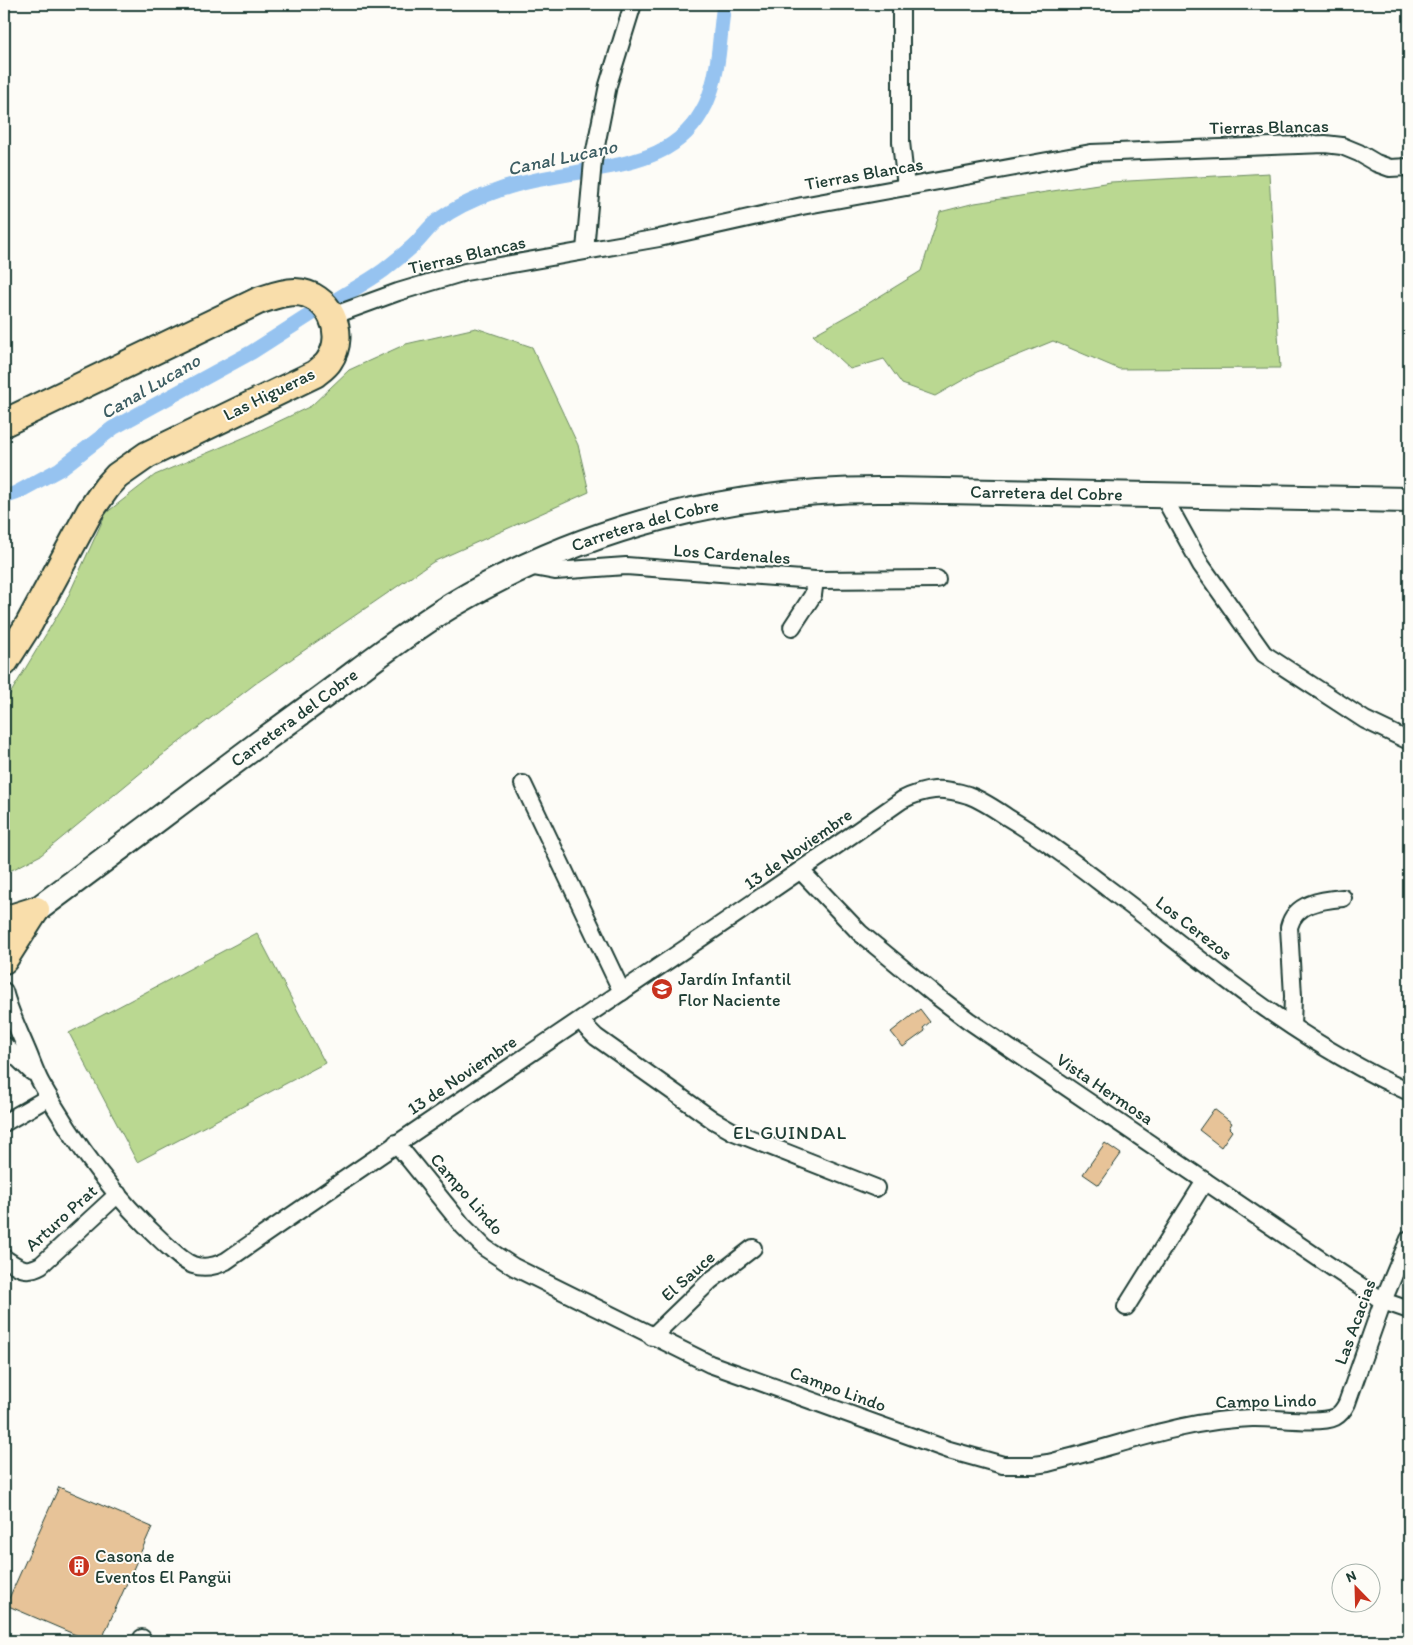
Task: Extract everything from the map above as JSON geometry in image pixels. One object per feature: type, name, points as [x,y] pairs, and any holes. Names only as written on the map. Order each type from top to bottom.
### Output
[{"type":"main road","points":[[4,422],[258,302],[278,295],[296,292],[314,297],[332,316]]},
{"type":"main road","name":"Las Higueras","points":[[4,663],[29,624],[90,511],[107,487],[124,470],[147,455],[315,374],[323,368],[329,361],[336,344],[337,334],[332,316]]},
{"type":"main road","name":"Carretera del Cobre","points":[[4,934],[406,635],[476,591],[525,566],[602,535],[655,518],[706,506],[784,494],[863,489],[1409,500]]},
{"type":"main road","points":[[4,920],[36,910]]},
{"type":"main road","points":[[4,960],[36,910]]},
{"type":"street","points":[[585,250],[593,161],[608,85],[633,4]]},
{"type":"street","points":[[901,4],[901,142],[906,187]]},
{"type":"street","name":"Tierras Blancas","points":[[332,316],[398,292],[465,272],[659,238],[802,206],[1091,153],[1325,144],[1342,146],[1390,168],[1409,167]]},
{"type":"street","points":[[1163,496],[1201,565],[1264,654],[1365,720],[1409,741]]},
{"type":"street","name":"Los Cardenales","points":[[525,566],[555,571],[626,566],[815,580],[937,579]]},
{"type":"street","points":[[792,627],[812,595],[815,580]]},
{"type":"street","points":[[523,784],[622,992]]},
{"type":"street","name":"13 de Noviembre","points":[[4,1045],[40,1081],[87,1154],[118,1194],[156,1235],[183,1259],[196,1266],[211,1267],[226,1261],[396,1143],[914,794],[932,790],[957,792]]},
{"type":"street","name":"Los Cerezos","points":[[957,792],[983,802],[1024,827],[1292,1026],[1344,1058],[1409,1092]]},
{"type":"street","name":"Vista Hermosa","points":[[801,871],[860,933],[904,971],[968,1020],[1383,1301],[1409,1310]]},
{"type":"street","points":[[1292,1026],[1293,996],[1289,927],[1291,918],[1303,907],[1315,902],[1343,898]]},
{"type":"street","name":"13 de Noviembre","points":[[4,991],[16,1026],[40,1081]]},
{"type":"street","points":[[582,1019],[586,1027],[596,1037],[713,1120],[734,1132],[876,1188]]},
{"type":"street","points":[[4,1124],[50,1096]]},
{"type":"street","name":"Campo Lindo","points":[[396,1143],[463,1226],[491,1252],[514,1267],[652,1337],[717,1367],[949,1450],[1003,1464],[1034,1465],[1048,1463],[1139,1437],[1201,1423],[1251,1418],[1320,1421],[1336,1416]]},
{"type":"street","points":[[1126,1307],[1204,1181]]},
{"type":"street","name":"Arturo Prat","points":[[4,1258],[23,1269],[33,1269],[41,1264],[118,1194]]},
{"type":"street","name":"Las Acacias","points":[[1336,1416],[1347,1403],[1383,1301],[1409,1239]]},
{"type":"street","name":"El Sauce","points":[[652,1337],[710,1281],[753,1248]]},
{"type":"green space","points":[[1269,173],[1280,368],[1119,369],[1053,341],[977,372],[935,396],[902,384],[884,359],[850,369],[813,335],[921,271],[940,212],[975,203],[1111,182]]},
{"type":"green space","points":[[476,328],[532,347],[578,445],[589,492],[433,562],[255,684],[160,757],[41,855],[4,874],[4,704],[66,601],[106,513],[155,475],[250,435],[311,406],[349,370],[406,344]]},
{"type":"green space","points":[[257,933],[325,1063],[137,1162],[69,1033]]},
{"type":"building","points":[[920,1009],[930,1022],[923,1028],[925,1031],[903,1047],[891,1032]]},
{"type":"building","points":[[1214,1109],[1232,1123],[1229,1128],[1232,1131],[1221,1147],[1199,1130]]},
{"type":"building","points":[[1105,1143],[1121,1154],[1099,1185],[1083,1174]]},
{"type":"building","name":"Casona de Eventos El Pangüi","points":[[59,1487],[152,1527],[101,1641],[90,1641],[6,1605]]},
{"type":"waterway","name":"Canal Lucano","points":[[336,300],[384,270],[437,221],[472,201],[505,188],[528,182],[605,168],[640,159],[671,145],[684,135],[696,121],[711,92],[717,67],[724,4]]},
{"type":"waterway","name":"Canal Lucano","points":[[4,497],[16,493],[60,469],[113,428],[252,352],[316,311]]},
{"type":"place","name":"Jardín Infantil Flor Naciente","points":[[662,989]]},
{"type":"place","name":"Casona de Eventos El Pangüi","points":[[79,1566]]},
{"type":"district","name":"EL GUINDAL","points":[[790,1132]]}]
